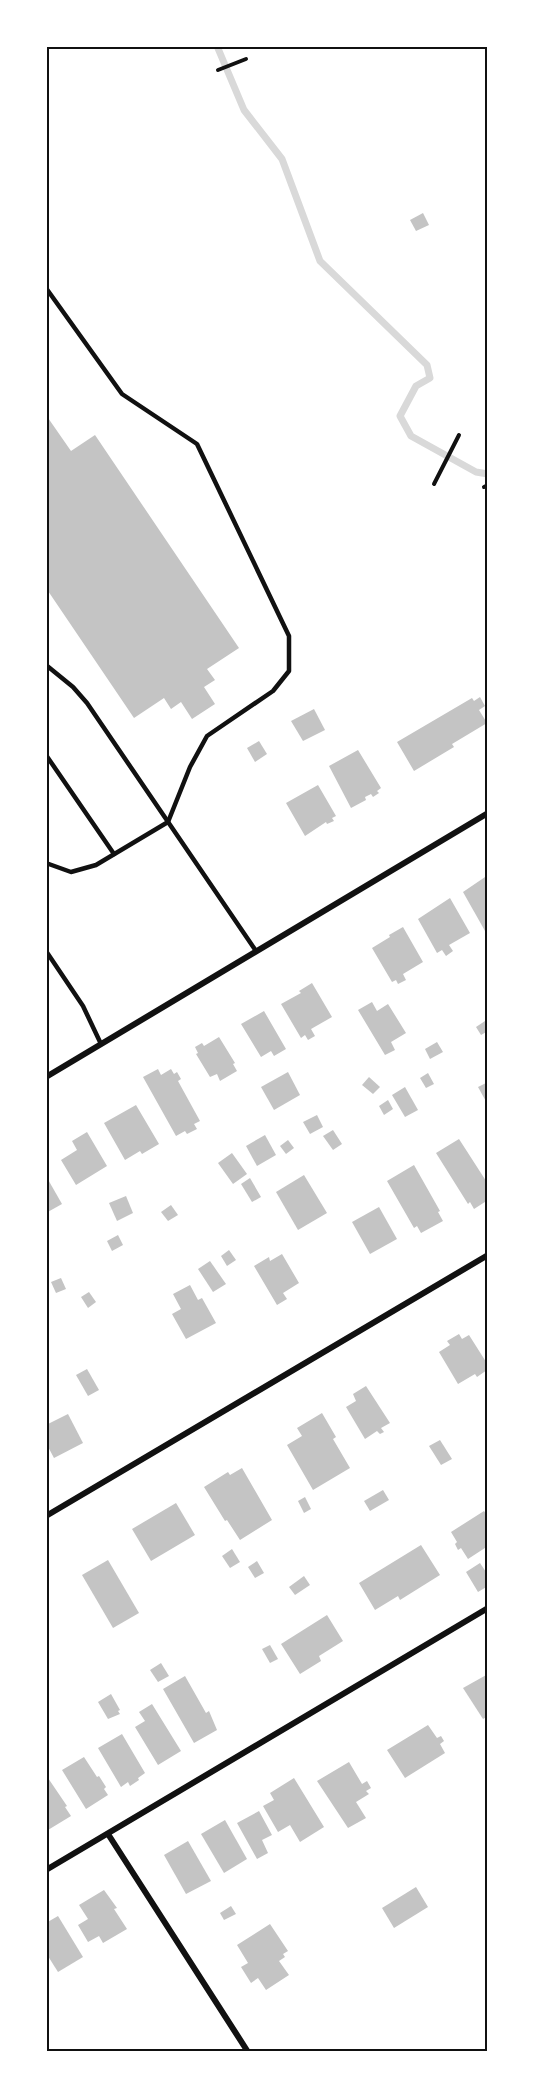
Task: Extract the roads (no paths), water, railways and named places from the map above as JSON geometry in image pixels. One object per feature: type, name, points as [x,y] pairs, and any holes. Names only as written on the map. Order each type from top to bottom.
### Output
[{"type":"street","points":[[46,1077],[488,813]]},
{"type":"street","points":[[47,1515],[488,1255]]},
{"type":"street","points":[[46,1870],[488,1608]]},
{"type":"street","points":[[108,1834],[248,2052]]},
{"type":"lane","points":[[46,288],[122,394],[197,444],[289,636],[289,671],[273,691],[207,736],[190,767],[168,822],[96,866],[70,872],[46,863]]},
{"type":"lane","points":[[46,665],[73,687],[87,703],[256,951]]},
{"type":"lane","points":[[46,755],[114,854]]},
{"type":"lane","points":[[46,951],[83,1006],[101,1044]]},
{"type":"waterway","points":[[217,46],[244,110],[282,159],[320,261],[427,365],[430,378],[416,386],[400,416],[411,436],[476,472],[488,474]]}]
